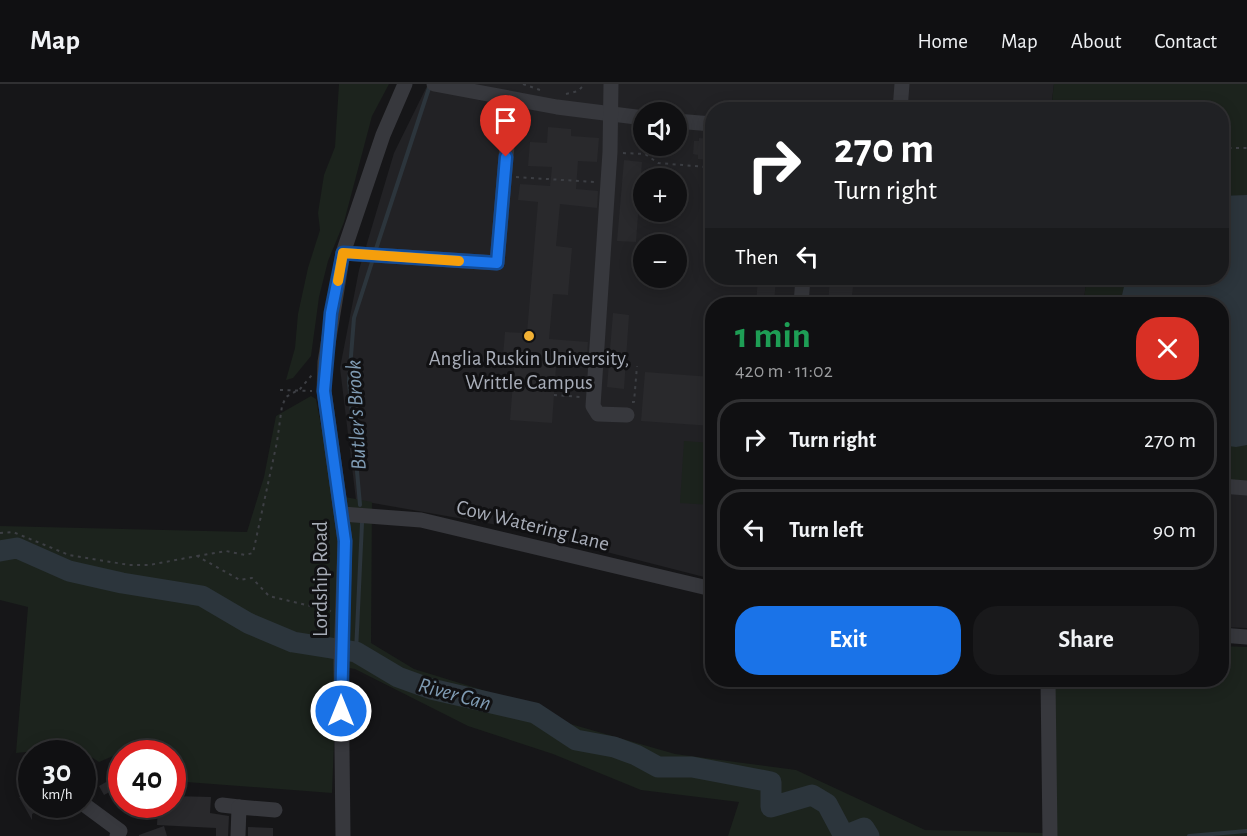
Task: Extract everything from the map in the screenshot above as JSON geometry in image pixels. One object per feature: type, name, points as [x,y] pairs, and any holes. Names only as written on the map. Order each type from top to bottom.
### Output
[{"type":"street","name":"Lordship Road","points":[[343,836],[341,663],[345,541],[324,391],[325,362],[343,253],[383,135],[405,84]]},
{"type":"street","points":[[436,84],[511,99],[633,117]]},
{"type":"street","points":[[611,84],[610,152],[593,406],[598,414],[627,416]]},
{"type":"street","points":[[901,102],[902,84]]},
{"type":"street","points":[[343,253],[497,263],[511,99]]},
{"type":"street","points":[[687,122],[705,123]]},
{"type":"street","points":[[1229,487],[1247,488]]},
{"type":"street","name":"Cow Watering Lane","points":[[342,514],[421,520],[705,587]]},
{"type":"street","points":[[1229,636],[1247,637]]},
{"type":"street","points":[[1048,687],[1050,836]]},
{"type":"street","points":[[222,805],[275,810]]},
{"type":"street","points":[[238,836],[239,807]]},
{"type":"street","points":[[96,815],[119,834]]},
{"type":"street","points":[[119,834],[120,818]]},
{"type":"path","points":[[523,84],[546,91]]},
{"type":"path","points":[[560,95],[578,91],[585,84]]},
{"type":"path","points":[[1229,148],[1247,148]]},
{"type":"path","points":[[610,152],[645,154],[658,163],[705,167]]},
{"type":"path","points":[[504,176],[608,184]]},
{"type":"path","points":[[0,533],[13,532],[69,555],[129,565],[149,565],[226,551],[245,555],[253,553],[277,442],[282,406],[286,396],[296,391],[325,362]]},
{"type":"path","points":[[280,390],[324,391]]},
{"type":"path","points":[[197,556],[240,580],[252,578],[269,596],[342,612]]},
{"type":"shaded area","points":[[339,84],[389,84],[372,116],[344,222],[328,261],[319,297],[311,356],[293,378],[286,380],[295,348],[298,314],[308,268],[320,230],[318,213],[324,175],[335,147]]},
{"type":"shaded area","name":"Anglia Ruskin University, Writtle Campus","points":[[428,84],[1054,84],[1052,102],[705,102],[705,285],[1085,285],[1085,297],[705,297],[705,577],[509,527],[356,500],[340,368],[359,270],[394,153]]},
{"type":"shaded area","points":[[1054,84],[1247,84],[1247,486],[1229,485],[1229,297],[1085,297],[1085,285],[1229,285],[1229,102],[1052,102]]},
{"type":"shaded area","points":[[1247,195],[1247,445],[1236,447],[1229,446],[1229,297],[1122,297],[1124,285],[1229,285],[1229,196]]},
{"type":"shaded area","points":[[311,396],[316,399],[334,495],[372,502],[371,643],[414,669],[489,692],[567,723],[675,754],[796,770],[925,830],[1044,833],[1046,687],[1229,687],[1229,646],[1247,647],[1247,836],[728,836],[739,802],[641,790],[553,754],[468,726],[355,669],[337,666],[332,793],[186,782],[186,740],[108,740],[108,758],[99,762],[96,760],[96,740],[18,740],[18,753],[16,753],[28,607],[0,600],[0,526],[247,532],[264,477],[276,416]]},
{"type":"shaded area","points":[[684,441],[705,442],[705,505],[680,503]]},
{"type":"shaded area","points":[[1229,485],[1247,486],[1247,628],[1229,627]]},
{"type":"building","points":[[548,127],[571,129],[571,136],[599,138],[597,162],[578,161],[576,189],[598,191],[597,208],[560,204],[556,246],[572,248],[568,295],[553,294],[549,339],[588,342],[587,356],[557,353],[552,423],[510,420],[515,357],[503,356],[505,332],[527,333],[538,202],[518,200],[520,184],[550,186],[552,167],[528,166],[530,142],[547,143]]},
{"type":"building","points":[[699,138],[705,139],[705,160],[698,159],[698,155],[693,154],[694,141],[699,141]]},
{"type":"building","points":[[624,160],[642,162],[642,168],[633,168],[633,222],[638,222],[637,234],[633,234],[633,242],[617,241]]},
{"type":"building","points":[[757,285],[775,285],[775,297],[757,297]]},
{"type":"building","points":[[829,285],[853,285],[852,297],[829,297]]},
{"type":"building","points":[[613,313],[629,315],[624,389],[607,387]]},
{"type":"building","points":[[645,372],[705,376],[705,426],[641,421]]},
{"type":"building","points":[[108,781],[108,793],[104,795],[99,786]]},
{"type":"building","points":[[186,796],[211,797],[210,813],[229,816],[228,836],[216,836],[216,828],[157,825],[157,818],[186,818]]},
{"type":"building","points":[[164,826],[167,836],[139,836],[139,835]]},
{"type":"building","points":[[248,827],[273,828],[273,836],[248,836]]},
{"type":"waterway","name":"Butler's Brook","points":[[375,252],[430,85]]},
{"type":"waterway","name":"Butler's Brook","points":[[360,505],[349,381],[354,318],[373,259]]},
{"type":"waterway","name":"Butler's Brook","points":[[356,652],[362,523]]},
{"type":"waterway","name":"River Can","points":[[0,551],[17,548],[69,571],[122,583],[202,596],[248,623],[293,642],[356,652],[398,677],[431,689],[535,713],[576,740],[614,747],[636,755],[658,767],[692,767],[771,782],[771,807],[812,795],[827,804],[844,836],[864,828],[869,836]]},
{"type":"waterway","points":[[1189,836],[1247,831]]},
{"type":"slow traffic","points":[[338,281],[343,253],[459,261]]},
{"type":"place","name":"Anglia Ruskin University, Writtle Campus","points":[[529,336]]},
{"type":"route","points":[[341,711],[345,541],[324,391],[331,313],[343,253],[497,263],[506,157]]}]
